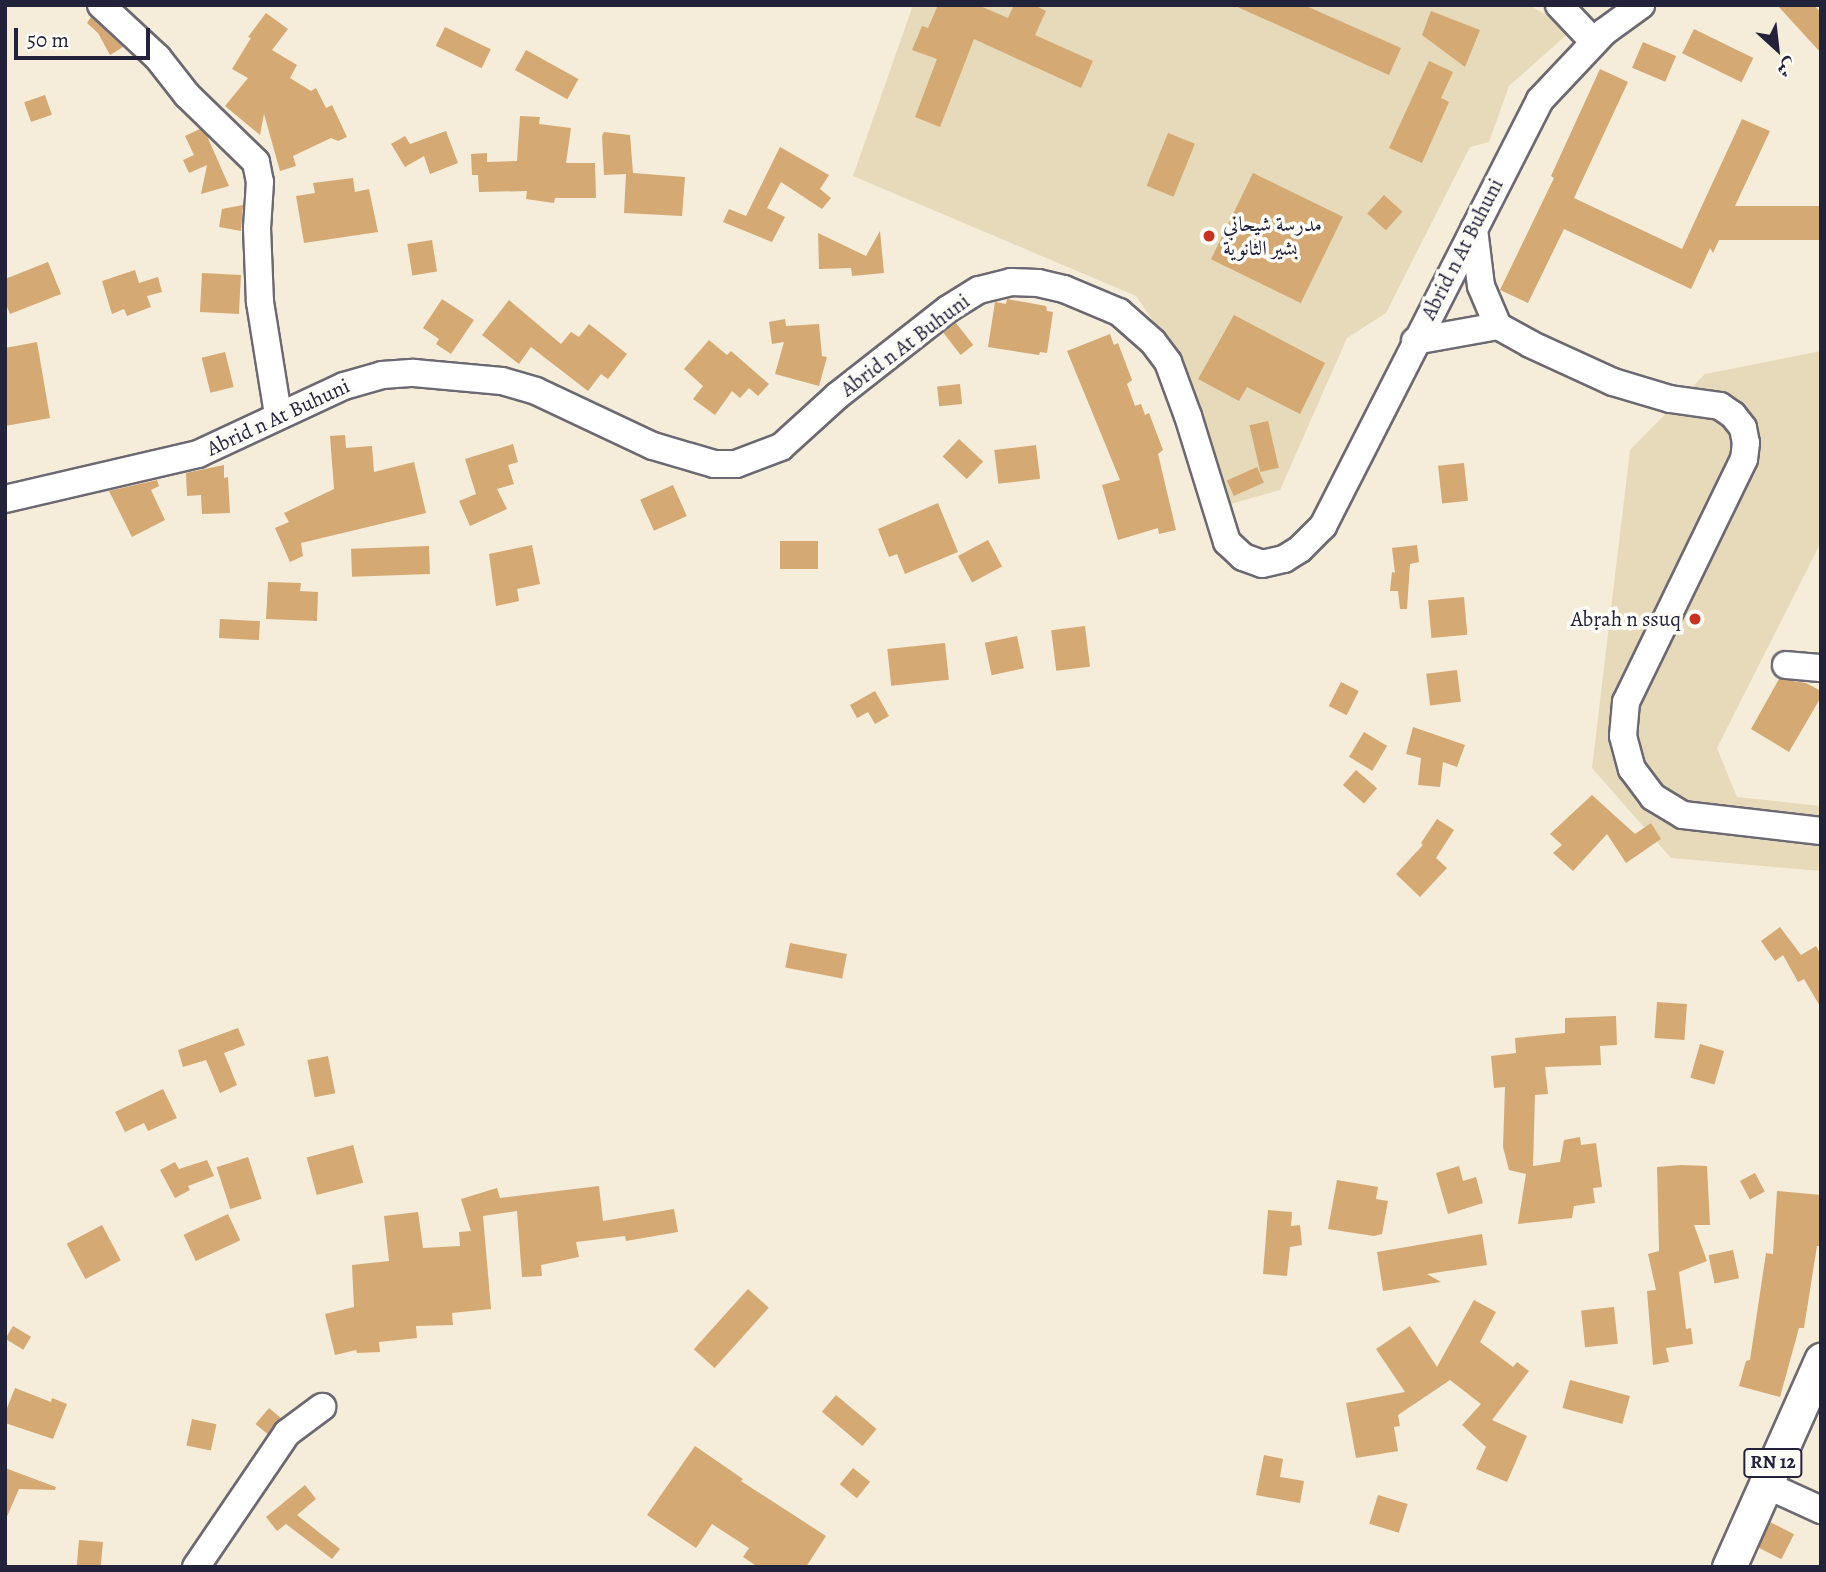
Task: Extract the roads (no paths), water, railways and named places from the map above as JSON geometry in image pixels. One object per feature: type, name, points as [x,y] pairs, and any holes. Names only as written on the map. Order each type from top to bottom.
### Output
[{"type":"main road","name":"RN 12","points":[[1729,1567],[1764,1483],[1821,1360]]},
{"type":"street","points":[[100,5],[158,58],[187,95],[256,162],[260,182],[257,228],[260,302],[278,415]]},
{"type":"street","points":[[1559,5],[1594,42]]},
{"type":"street","name":"Abrid n At Buhuni","points":[[5,499],[186,458],[332,390],[382,375],[424,373],[472,377],[537,391],[625,433],[691,459],[714,464],[736,464],[781,447],[837,396],[948,309],[979,289],[1011,282],[1038,283],[1064,289],[1119,312],[1153,342],[1168,362],[1188,416],[1227,542],[1244,557],[1262,564],[1292,554],[1323,526],[1539,100],[1594,42],[1641,5]]},
{"type":"street","points":[[1474,224],[1476,263],[1481,286],[1498,326],[1530,344],[1613,382],[1670,399],[1720,406],[1733,415],[1742,428],[1746,443],[1744,459],[1626,702],[1623,736],[1632,769],[1653,797],[1683,815],[1821,831]]},
{"type":"street","points":[[1415,341],[1498,326]]},
{"type":"street","points":[[1786,665],[1821,668]]},
{"type":"street","points":[[196,1567],[287,1433],[323,1407]]},
{"type":"street","points":[[1764,1483],[1821,1510]]},
{"type":"place","name":"مدرسة شيحاني بشير الثانوية","points":[[1209,236]]},
{"type":"place","name":"Abṛah n ssuq","points":[[1695,619]]}]
